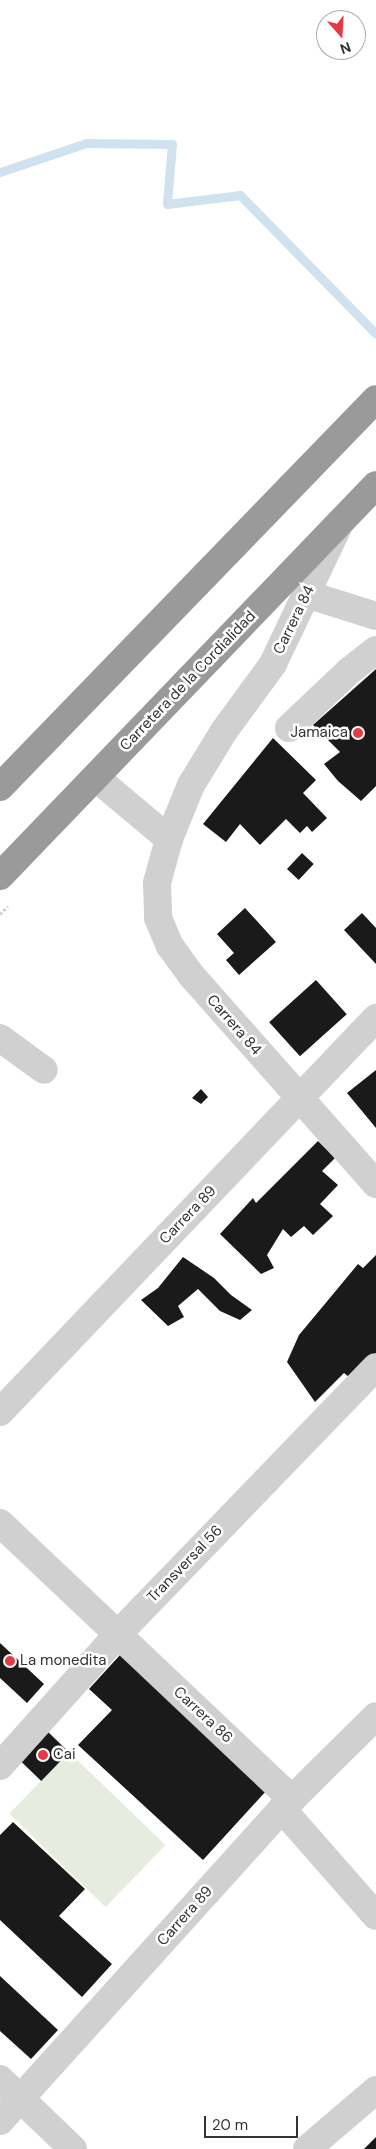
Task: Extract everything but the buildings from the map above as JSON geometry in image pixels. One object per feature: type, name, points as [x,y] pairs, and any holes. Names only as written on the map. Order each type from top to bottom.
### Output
[{"type":"highway","points":[[0,787],[376,399]]},
{"type":"highway","name":"Carretera de la Cordialidad","points":[[0,876],[376,486]]},
{"type":"street","name":"Carrera 84","points":[[338,527],[273,664],[224,731],[191,785],[169,839],[157,883],[158,918],[170,946],[192,975],[299,1099],[376,1184]]},
{"type":"street","points":[[306,594],[376,616]]},
{"type":"street","points":[[289,728],[349,671],[376,650]]},
{"type":"street","points":[[95,777],[169,839]]},
{"type":"street","name":"Carrera 89","points":[[0,1412],[376,1018]]},
{"type":"street","points":[[0,1038],[44,1070]]},
{"type":"street","name":"Transversal 56","points":[[0,1766],[118,1634],[376,1368]]},
{"type":"street","name":"Carrera 86","points":[[0,1523],[118,1634],[287,1804],[376,1916]]},
{"type":"street","name":"Carrera 89","points":[[0,2120],[287,1804],[376,1716]]},
{"type":"street","points":[[0,2079],[73,2149]]},
{"type":"street","points":[[307,2149],[376,2090]]},
{"type":"shaded area","points":[[69,1752],[165,1845],[106,1907],[9,1814]]},
{"type":"waterway","points":[[0,172],[86,143],[172,144],[167,204],[240,195],[376,334]]},
{"type":"place","name":"Jamaica","points":[[358,733]]},
{"type":"place","name":"La monedita","points":[[10,1661]]},
{"type":"place","name":"Cai","points":[[43,1755]]}]
